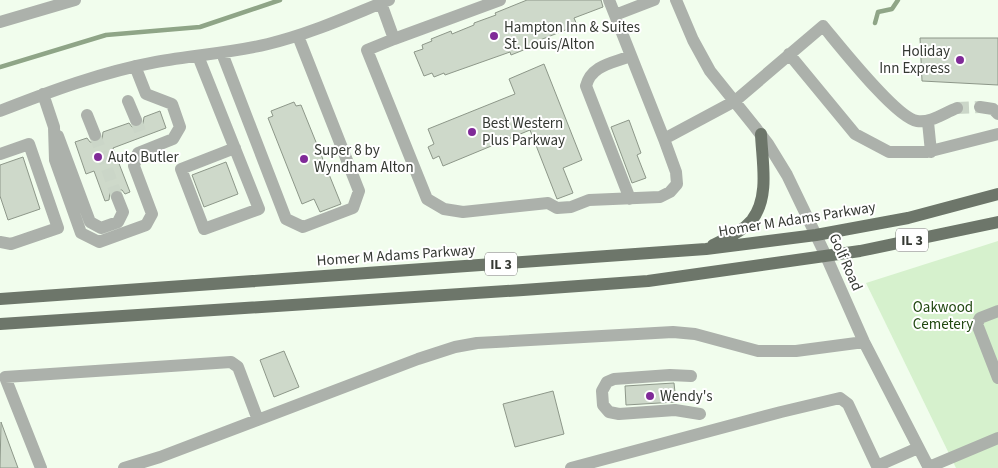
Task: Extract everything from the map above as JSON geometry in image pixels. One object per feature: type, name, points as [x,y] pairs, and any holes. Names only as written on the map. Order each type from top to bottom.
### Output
[{"type":"main road","points":[[706,249],[738,232],[751,221],[759,207],[763,184],[761,134]]},
{"type":"main road","name":"Homer M Adams Parkway","points":[[0,299],[706,249],[816,235],[908,218],[998,194]]},
{"type":"main road","name":"IL 3","points":[[0,324],[503,292],[648,280],[860,251],[998,222]]},
{"type":"street","points":[[0,22],[75,0]]},
{"type":"street","points":[[500,0],[368,50],[427,198],[444,209],[463,212],[548,203],[557,208],[571,207],[588,200],[660,198],[670,192],[677,184],[676,172],[664,139],[609,0]]},
{"type":"street","points":[[615,15],[654,0]]},
{"type":"street","name":"Golf Road","points":[[676,0],[692,40],[710,71],[761,134],[787,175],[826,256],[864,342],[929,468]]},
{"type":"street","points":[[0,110],[82,81],[135,66],[222,53],[298,36],[385,2],[394,39]]},
{"type":"street","points":[[664,139],[735,101],[823,26],[892,106],[915,121],[928,122],[957,108]]},
{"type":"street","points":[[222,53],[286,219],[303,228],[353,208],[358,191],[298,36]]},
{"type":"street","points":[[790,54],[855,134],[888,152],[931,152],[998,134]]},
{"type":"street","points":[[198,56],[235,148],[259,209],[204,230],[181,169],[235,148]]},
{"type":"street","points":[[630,199],[586,86],[588,77],[594,70],[631,56]]},
{"type":"street","points":[[54,127],[55,160],[81,233],[99,242],[146,225],[152,214],[134,166],[138,153],[173,139],[180,127],[172,104],[146,94],[135,66]]},
{"type":"street","points":[[43,94],[90,222],[101,228],[118,222],[123,212],[117,197]]},
{"type":"street","points":[[128,101],[136,120]]},
{"type":"street","points":[[980,107],[993,109],[998,114]]},
{"type":"street","points":[[88,115],[95,135]]},
{"type":"street","points":[[928,122],[931,152]]},
{"type":"street","points":[[142,137],[147,150]]},
{"type":"street","points":[[0,154],[29,144],[58,228],[11,244],[0,242]]},
{"type":"street","points":[[998,310],[980,318],[977,324],[998,378]]},
{"type":"street","points":[[124,468],[160,457],[418,359],[456,347],[477,343],[672,332],[695,334],[758,350],[796,350],[864,342]]},
{"type":"street","points":[[41,468],[5,376],[231,362],[238,367],[258,420]]},
{"type":"street","points":[[691,376],[670,375],[614,379],[607,382],[602,391],[603,405],[609,412],[619,414],[675,410],[700,414]]},
{"type":"street","points":[[572,468],[790,409],[840,398],[848,404],[881,466],[918,448]]},
{"type":"street","points":[[929,468],[998,438]]},
{"type":"green space","name":"Oakwood Cemetery","points":[[998,241],[998,468],[956,468],[866,283]]},
{"type":"building","name":"Hampton Inn & Suites St. Louis/Alton","points":[[527,0],[601,0],[603,7],[574,18],[577,25],[540,40],[541,43],[511,55],[510,52],[445,75],[444,73],[434,77],[432,73],[424,76],[414,52],[423,49],[422,45],[451,31],[452,34],[474,25],[474,23],[496,15],[495,13]]},
{"type":"building","name":"Holiday Inn Express","points":[[920,38],[998,38],[998,85],[922,81]]},
{"type":"building","name":"Best Western Plus Parkway","points":[[544,64],[582,160],[563,168],[573,193],[557,199],[530,130],[443,166],[439,156],[433,159],[428,147],[434,144],[428,129],[515,94],[509,79]]},
{"type":"building","name":"Super 8 by Wyndham Alton","points":[[294,102],[296,106],[301,105],[341,204],[320,212],[314,199],[302,204],[268,118],[273,116],[271,111]]},
{"type":"building","name":"Auto Butler","points":[[160,111],[166,128],[113,148],[130,192],[125,194],[122,190],[114,189],[110,192],[109,200],[105,201],[94,171],[86,174],[75,142],[87,138],[90,142],[98,143],[102,140],[103,132],[129,123],[132,127],[139,128],[143,124],[144,117]]},
{"type":"building","points":[[629,120],[641,153],[637,155],[646,178],[632,183],[611,127]]},
{"type":"building","points":[[23,157],[40,209],[8,220],[0,196],[0,165]]},
{"type":"building","points":[[226,162],[238,194],[204,207],[192,175]]},
{"type":"building","points":[[284,351],[299,387],[274,397],[260,360]]},
{"type":"building","name":"Wendy's","points":[[674,383],[676,402],[626,405],[625,386]]},
{"type":"building","points":[[553,391],[564,434],[515,447],[503,404]]},
{"type":"building","points":[[1,422],[18,468],[0,468]]},
{"type":"waterway","points":[[0,67],[106,35],[200,27],[280,0]]},
{"type":"waterway","points":[[875,23],[878,12],[892,9],[898,0]]},
{"type":"tunnel","points":[[957,108],[980,107]]},
{"type":"tunnel","points":[[136,120],[142,137]]},
{"type":"tunnel","points":[[95,135],[117,197]]},
{"type":"place","name":"Hampton Inn & Suites St. Louis/Alton","points":[[494,36]]},
{"type":"place","name":"Holiday Inn Express","points":[[960,60]]},
{"type":"place","name":"Best Western Plus Parkway","points":[[472,132]]},
{"type":"place","name":"Auto Butler","points":[[98,157]]},
{"type":"place","name":"Super 8 by Wyndham Alton","points":[[304,159]]},
{"type":"place","name":"Wendy's","points":[[650,396]]}]
